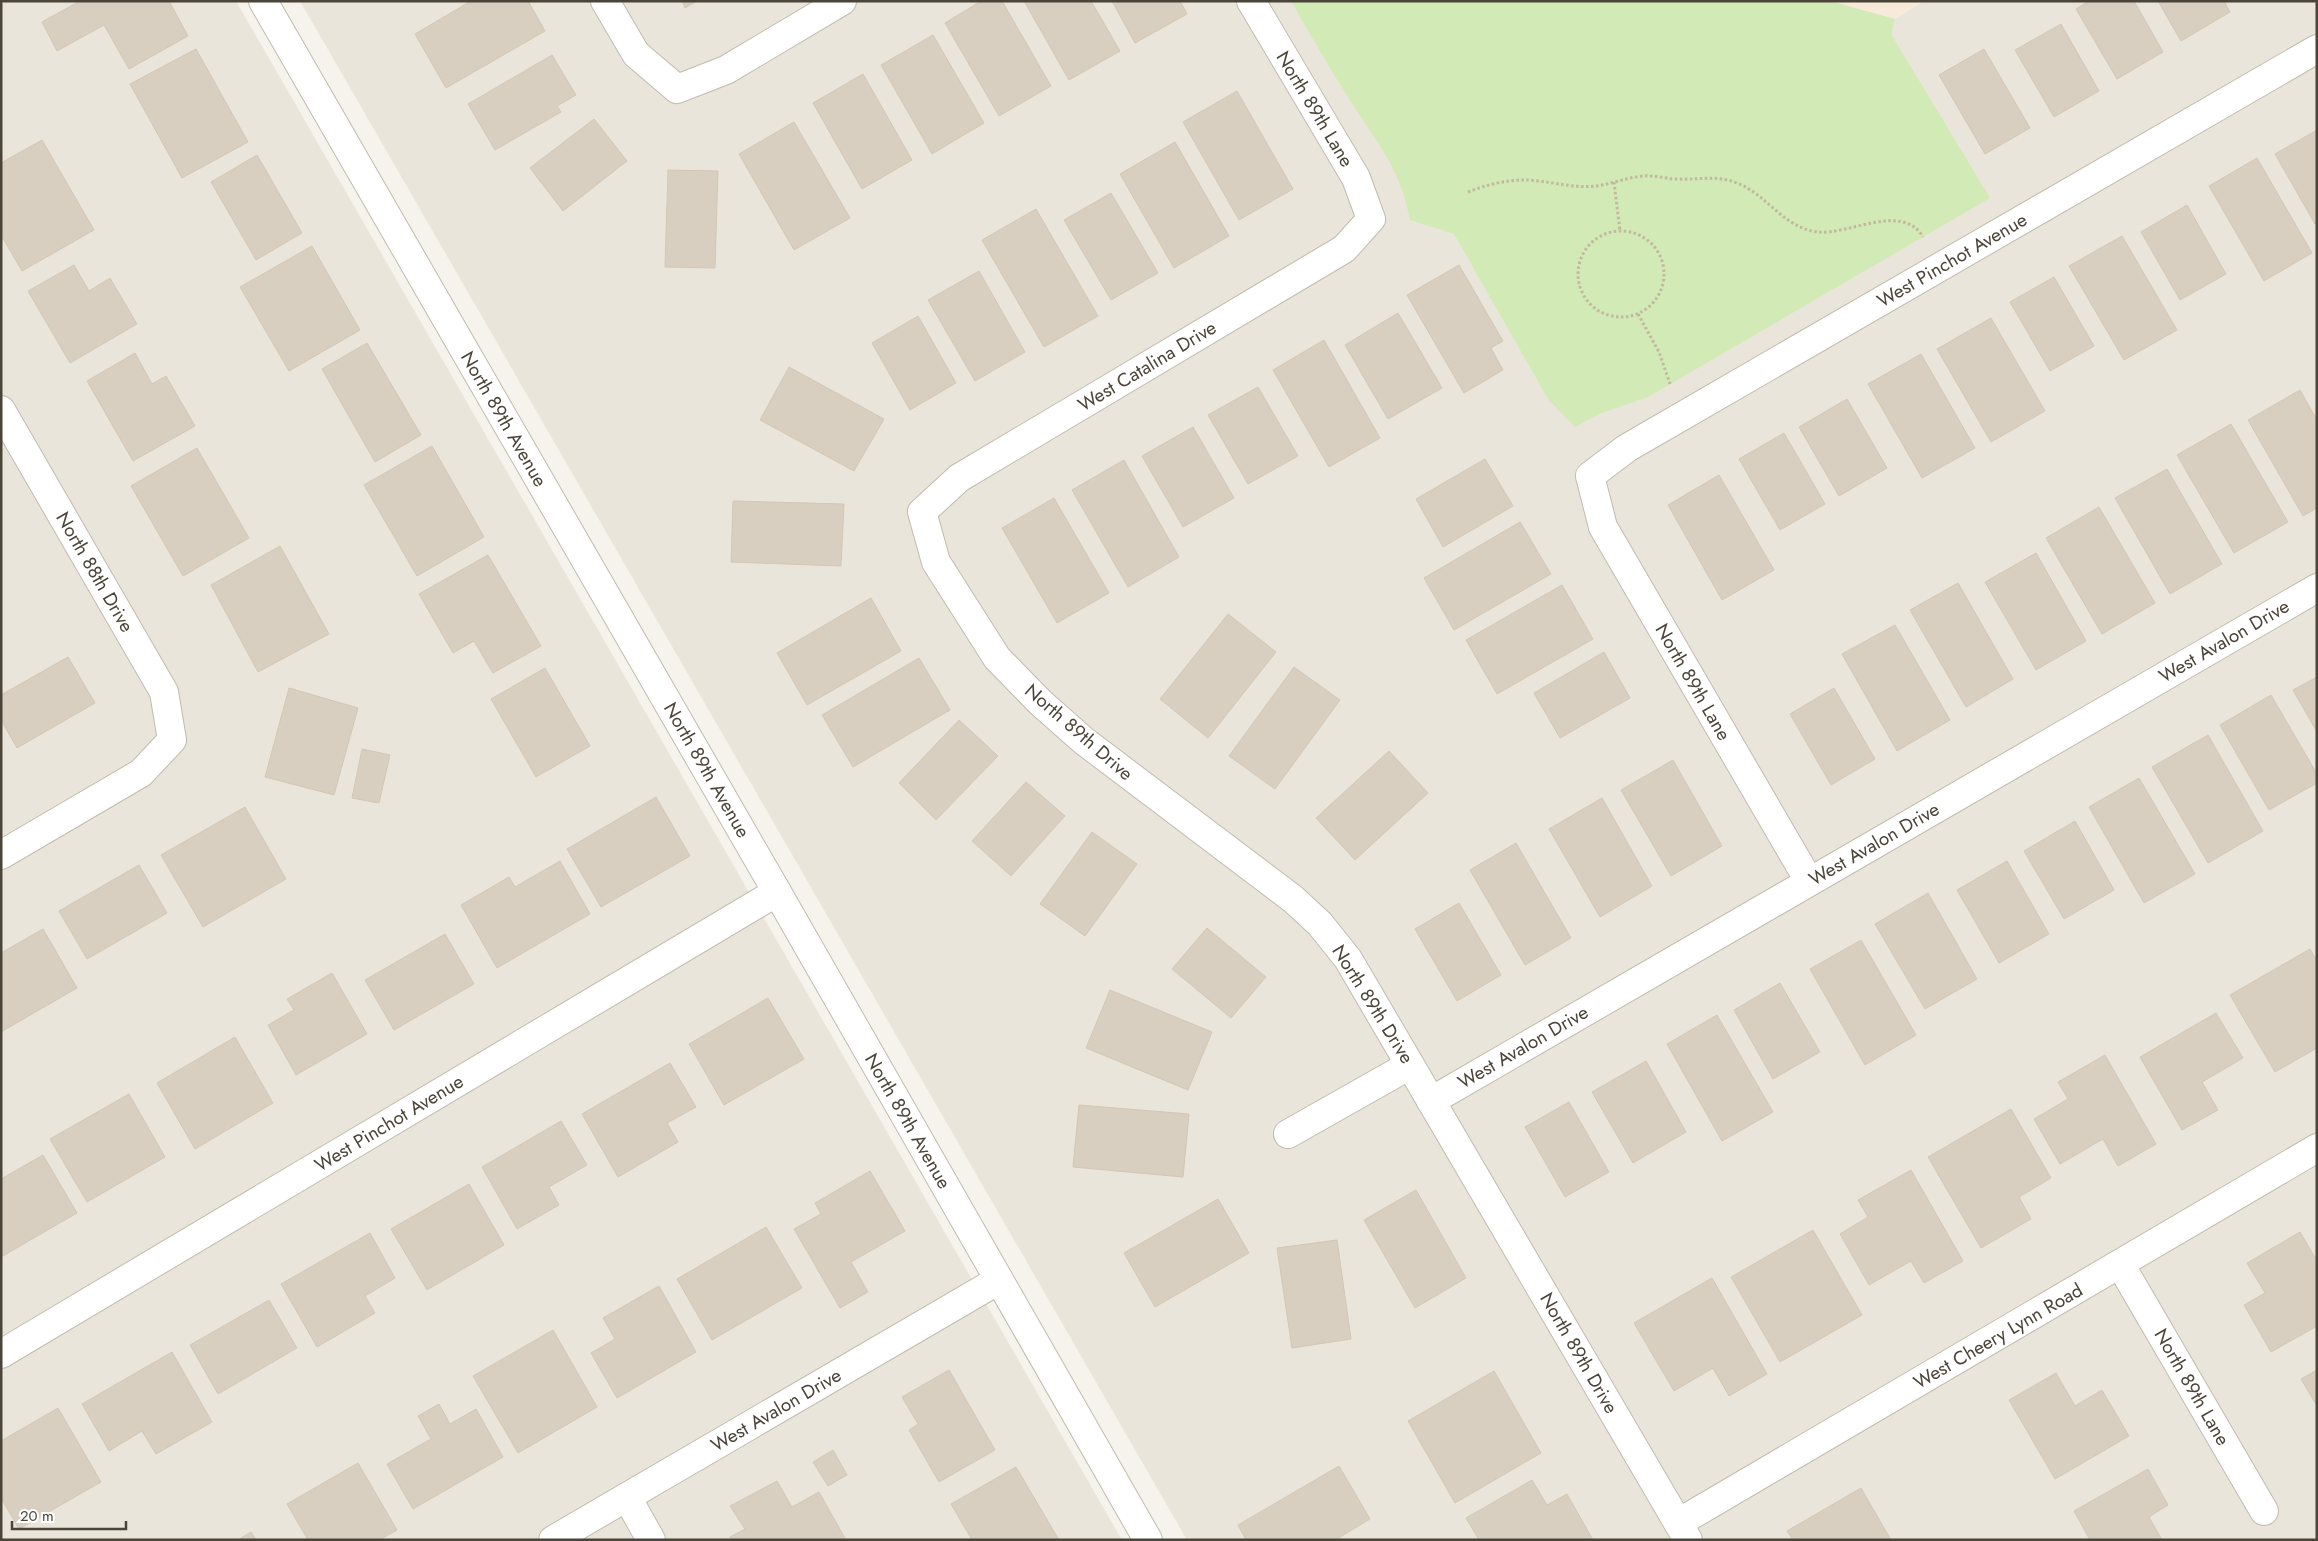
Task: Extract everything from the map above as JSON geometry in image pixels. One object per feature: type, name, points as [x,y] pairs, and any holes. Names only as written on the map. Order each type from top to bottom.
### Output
[{"type":"street","name":"North 89th Avenue","points":[[263,1],[1148,1540]]},
{"type":"street","points":[[605,1],[636,54],[677,89],[726,70],[842,1]]},
{"type":"street","name":"North 89th Lane","points":[[1251,1],[1356,178],[1371,219]]},
{"type":"street","name":"West Pinchot Avenue","points":[[1590,476],[1627,448],[2317,49]]},
{"type":"street","name":"West Catalina Drive","points":[[922,512],[959,478],[1344,249],[1371,219]]},
{"type":"street","name":"North 88th Drive","points":[[1,410],[164,692],[172,740],[142,773],[1,855]]},
{"type":"street","name":"North 89th Lane","points":[[1590,476],[1603,526],[1809,881]]},
{"type":"street","name":"North 89th Drive","points":[[922,512],[936,562],[997,658],[1041,703],[1084,741],[1293,899],[1320,924],[1348,959],[1683,1531]]},
{"type":"street","name":"West Avalon Drive","points":[[1431,1101],[2317,588]]},
{"type":"street","name":"West Pinchot Avenue","points":[[1,1354],[777,892]]},
{"type":"street","points":[[1288,1134],[1410,1065]]},
{"type":"street","name":"West Cheery Lynn Road","points":[[1683,1531],[2120,1264],[2317,1148]]},
{"type":"street","name":"North 89th Lane","points":[[2120,1264],[2264,1511]]},
{"type":"street","name":"West Avalon Drive","points":[[552,1540],[999,1280]]},
{"type":"street","points":[[627,1496],[651,1540]]},
{"type":"path","points":[[1468,192],[1488,185],[1523,180],[1594,187],[1644,176],[1680,180],[1709,177],[1733,181],[1746,186],[1785,220],[1803,229],[1819,232],[1879,222],[1909,222],[1918,228],[1924,236]]},
{"type":"path","points":[[1614,182],[1620,230]]},
{"type":"path","points":[[1620,230],[1635,233],[1648,240],[1658,251],[1663,264],[1664,279],[1660,294],[1638,314],[1612,317],[1600,312],[1581,293],[1578,280],[1578,266],[1584,252],[1593,240],[1606,233],[1620,230]]},
{"type":"path","points":[[1638,314],[1659,352],[1670,384]]},
{"type":"shaded area","points":[[1,1],[236,1],[1122,1540],[1,1540]]},
{"type":"shaded area","points":[[300,1],[1830,1],[1895,19],[1924,1],[2317,1],[2317,1540],[1187,1540]]},
{"type":"shaded area","points":[[1830,1],[1924,1],[1895,19]]},
{"type":"green space","points":[[1291,1],[1830,1],[1895,19],[1891,34],[1990,198],[1648,397],[1599,414],[1575,427],[1548,399],[1454,234],[1410,220],[1406,201],[1393,168]]},
{"type":"building","points":[[80,1],[169,1],[188,36],[129,69],[104,25],[57,51],[42,22]]},
{"type":"building","points":[[471,1],[528,1],[545,31],[446,88],[415,34]]},
{"type":"building","points":[[682,1],[697,1],[685,8]]},
{"type":"building","points":[[981,1],[1002,1],[1051,86],[999,116],[945,23]]},
{"type":"building","points":[[1024,1],[1091,1],[1120,51],[1069,80]]},
{"type":"building","points":[[1112,1],[1180,1],[1187,14],[1135,43]]},
{"type":"building","points":[[2089,1],[2134,1],[2163,52],[2117,79],[2076,9]]},
{"type":"building","points":[[2158,1],[2224,1],[2230,12],[2181,41]]},
{"type":"building","points":[[2061,24],[2099,91],[2054,117],[2015,50]]},
{"type":"building","points":[[933,35],[984,123],[932,154],[881,65]]},
{"type":"building","points":[[196,49],[248,142],[182,178],[130,84]]},
{"type":"building","points":[[1984,49],[2030,128],[1985,154],[1939,75]]},
{"type":"building","points":[[552,55],[576,95],[557,106],[561,112],[495,150],[468,104]]},
{"type":"building","points":[[863,74],[912,160],[862,189],[813,103]]},
{"type":"building","points":[[1237,91],[1293,189],[1239,220],[1183,122]]},
{"type":"building","points":[[594,119],[627,161],[563,211],[530,168]]},
{"type":"building","points":[[794,122],[850,218],[794,250],[739,154]]},
{"type":"building","points":[[2317,130],[2317,223],[2315,224],[2275,154]]},
{"type":"building","points":[[42,140],[94,230],[22,271],[1,235],[1,163]]},
{"type":"building","points":[[1175,142],[1229,236],[1174,268],[1120,174]]},
{"type":"building","points":[[257,155],[302,233],[256,260],[211,182]]},
{"type":"building","points":[[2257,158],[2312,253],[2264,281],[2209,186]]},
{"type":"building","points":[[668,170],[718,171],[715,268],[665,267]]},
{"type":"building","points":[[1111,193],[1158,273],[1111,300],[1064,220]]},
{"type":"building","points":[[2187,205],[2226,274],[2180,300],[2141,232]]},
{"type":"building","points":[[1036,209],[1098,316],[1044,347],[982,240]]},
{"type":"building","points":[[2122,236],[2177,330],[2124,360],[2069,266]]},
{"type":"building","points":[[312,246],[360,330],[289,371],[240,287]]},
{"type":"building","points":[[74,265],[89,291],[110,278],[137,324],[70,363],[28,291]]},
{"type":"building","points":[[1459,265],[1503,341],[1491,348],[1503,370],[1464,393],[1407,295]]},
{"type":"building","points":[[979,271],[1025,352],[975,381],[928,300]]},
{"type":"building","points":[[2054,277],[2094,346],[2050,371],[2010,302]]},
{"type":"building","points":[[1398,313],[1442,388],[1388,419],[1345,345]]},
{"type":"building","points":[[918,316],[956,383],[910,410],[872,343]]},
{"type":"building","points":[[1991,318],[2045,411],[1991,442],[1937,349]]},
{"type":"building","points":[[1324,340],[1380,438],[1329,467],[1273,370]]},
{"type":"building","points":[[367,343],[421,435],[375,462],[322,369]]},
{"type":"building","points":[[135,353],[152,384],[166,376],[195,426],[133,461],[87,381]]},
{"type":"building","points":[[1921,354],[1975,448],[1922,478],[1868,384]]},
{"type":"building","points":[[789,367],[884,419],[854,471],[760,420]]},
{"type":"building","points":[[1258,387],[1298,456],[1248,484],[1208,415]]},
{"type":"building","points":[[2300,390],[2317,420],[2317,508],[2303,516],[2248,420]]},
{"type":"building","points":[[1847,399],[1887,468],[1839,496],[1799,427]]},
{"type":"building","points":[[2231,424],[2288,522],[2234,553],[2177,455]]},
{"type":"building","points":[[1193,427],[1234,498],[1183,527],[1142,456]]},
{"type":"building","points":[[1784,433],[1825,504],[1780,530],[1739,459]]},
{"type":"building","points":[[432,446],[484,537],[417,576],[364,485]]},
{"type":"building","points":[[197,448],[249,538],[183,576],[131,486]]},
{"type":"building","points":[[1485,459],[1513,506],[1443,547],[1416,499]]},
{"type":"building","points":[[1124,460],[1179,557],[1128,587],[1072,490]]},
{"type":"building","points":[[2167,469],[2222,564],[2170,594],[2115,498]]},
{"type":"building","points":[[1719,475],[1774,570],[1722,600],[1668,505]]},
{"type":"building","points":[[1054,498],[1109,593],[1057,623],[1002,528]]},
{"type":"building","points":[[733,501],[844,504],[841,566],[731,562]]},
{"type":"building","points":[[2099,507],[2155,603],[2102,634],[2046,538]]},
{"type":"building","points":[[1520,522],[1551,574],[1454,630],[1424,578]]},
{"type":"building","points":[[280,546],[329,634],[258,672],[211,585]]},
{"type":"building","points":[[2036,553],[2086,641],[2036,670],[1985,582]]},
{"type":"building","points":[[488,555],[541,646],[493,673],[474,641],[453,653],[419,594]]},
{"type":"building","points":[[1958,583],[2013,679],[1966,707],[1910,610]]},
{"type":"building","points":[[1562,585],[1593,639],[1497,694],[1466,640]]},
{"type":"building","points":[[871,598],[901,651],[807,705],[777,653]]},
{"type":"building","points":[[1228,614],[1276,652],[1208,738],[1160,699]]},
{"type":"building","points":[[1895,625],[1950,720],[1897,751],[1842,654]]},
{"type":"building","points":[[1604,652],[1630,698],[1560,738],[1534,693]]},
{"type":"building","points":[[68,657],[95,703],[17,748],[1,720],[1,695]]},
{"type":"building","points":[[919,658],[950,710],[853,767],[822,715]]},
{"type":"building","points":[[1294,667],[1340,700],[1275,789],[1229,756]]},
{"type":"building","points":[[545,668],[590,746],[536,777],[491,699]]},
{"type":"building","points":[[2317,677],[2317,732],[2293,690]]},
{"type":"building","points":[[289,688],[358,708],[334,795],[265,777]]},
{"type":"building","points":[[1834,688],[1875,759],[1831,785],[1790,714]]},
{"type":"building","points":[[2271,695],[2317,774],[2317,783],[2269,810],[2220,725]]},
{"type":"building","points":[[959,720],[998,756],[936,820],[899,783]]},
{"type":"building","points":[[2208,735],[2263,831],[2208,863],[2152,767]]},
{"type":"building","points":[[362,749],[390,755],[379,803],[352,798]]},
{"type":"building","points":[[1389,751],[1428,793],[1355,860],[1316,818]]},
{"type":"building","points":[[1673,760],[1722,846],[1671,876],[1621,790]]},
{"type":"building","points":[[2139,778],[2195,874],[2144,903],[2089,807]]},
{"type":"building","points":[[1026,782],[1065,816],[1011,876],[972,841]]},
{"type":"building","points":[[656,797],[690,856],[601,907],[567,849]]},
{"type":"building","points":[[1602,798],[1652,886],[1600,917],[1549,829]]},
{"type":"building","points":[[245,807],[286,879],[203,927],[161,855]]},
{"type":"building","points":[[2075,821],[2114,890],[2064,919],[2024,851]]},
{"type":"building","points":[[1092,832],[1137,864],[1085,936],[1040,904]]},
{"type":"building","points":[[1516,843],[1571,938],[1525,965],[1470,870]]},
{"type":"building","points":[[560,861],[590,914],[497,968],[461,905],[509,877],[515,887]]},
{"type":"building","points":[[2007,861],[2049,934],[1999,963],[1957,890]]},
{"type":"building","points":[[139,865],[167,913],[87,959],[59,911]]},
{"type":"building","points":[[1928,893],[1977,979],[1925,1009],[1875,924]]},
{"type":"building","points":[[1459,903],[1501,975],[1457,1001],[1415,929]]},
{"type":"building","points":[[1207,928],[1266,977],[1231,1018],[1172,969]]},
{"type":"building","points":[[43,929],[77,988],[1,1032],[1,953]]},
{"type":"building","points":[[445,934],[474,984],[394,1030],[365,980]]},
{"type":"building","points":[[1861,940],[1916,1035],[1865,1065],[1810,969]]},
{"type":"building","points":[[2310,949],[2317,961],[2317,1048],[2275,1072],[2230,995]]},
{"type":"building","points":[[332,973],[367,1034],[296,1075],[268,1025],[294,1010],[287,999]]},
{"type":"building","points":[[1780,983],[1820,1052],[1773,1079],[1734,1010]]},
{"type":"building","points":[[1110,990],[1212,1032],[1188,1090],[1086,1048]]},
{"type":"building","points":[[768,998],[804,1059],[724,1105],[689,1044]]},
{"type":"building","points":[[2216,1013],[2243,1058],[2202,1082],[2218,1110],[2182,1130],[2140,1057]]},
{"type":"building","points":[[1717,1015],[1773,1112],[1722,1141],[1667,1044]]},
{"type":"building","points":[[235,1037],[273,1103],[195,1149],[157,1083]]},
{"type":"building","points":[[2105,1055],[2156,1144],[2118,1166],[2103,1139],[2060,1164],[2034,1119],[2068,1099],[2058,1082]]},
{"type":"building","points":[[1646,1061],[1686,1132],[1633,1163],[1592,1092]]},
{"type":"building","points":[[670,1063],[696,1107],[667,1123],[678,1142],[618,1177],[582,1114]]},
{"type":"building","points":[[129,1094],[165,1157],[87,1202],[50,1139]]},
{"type":"building","points":[[1569,1102],[1609,1172],[1565,1197],[1525,1127]]},
{"type":"building","points":[[1079,1105],[1189,1114],[1183,1177],[1073,1167]]},
{"type":"building","points":[[2011,1109],[2051,1178],[2019,1197],[2031,1219],[1981,1248],[1928,1157]]},
{"type":"building","points":[[561,1121],[587,1165],[549,1187],[559,1205],[517,1229],[482,1167]]},
{"type":"building","points":[[43,1155],[77,1213],[1,1257],[1,1179]]},
{"type":"building","points":[[1911,1170],[1963,1261],[1924,1283],[1911,1261],[1869,1285],[1840,1234],[1868,1217],[1858,1200]]},
{"type":"building","points":[[870,1171],[905,1231],[851,1262],[868,1292],[840,1308],[794,1229],[821,1214],[815,1203]]},
{"type":"building","points":[[469,1184],[504,1245],[427,1290],[391,1229]]},
{"type":"building","points":[[1416,1190],[1466,1278],[1415,1308],[1364,1220]]},
{"type":"building","points":[[1218,1199],[1249,1253],[1155,1307],[1124,1253]]},
{"type":"building","points":[[766,1227],[802,1288],[712,1340],[677,1279]]},
{"type":"building","points":[[1813,1230],[1862,1315],[1780,1362],[1731,1277]]},
{"type":"building","points":[[2300,1232],[2317,1261],[2317,1326],[2271,1352],[2244,1305],[2265,1293],[2247,1263]]},
{"type":"building","points":[[370,1233],[395,1278],[365,1296],[375,1313],[317,1347],[281,1284]]},
{"type":"building","points":[[1337,1240],[1351,1339],[1292,1348],[1277,1248]]},
{"type":"building","points":[[1712,1278],[1767,1374],[1729,1396],[1713,1368],[1674,1391],[1634,1323]]},
{"type":"building","points":[[659,1286],[696,1352],[617,1398],[591,1353],[615,1339],[603,1318]]},
{"type":"building","points":[[269,1300],[297,1348],[218,1394],[190,1345]]},
{"type":"building","points":[[553,1330],[597,1407],[518,1453],[473,1376]]},
{"type":"building","points":[[172,1352],[212,1422],[156,1454],[142,1431],[109,1451],[82,1404]]},
{"type":"building","points":[[949,1370],[995,1450],[939,1482],[909,1430],[918,1424],[902,1397]]},
{"type":"building","points":[[2317,1370],[2317,1406],[2301,1379]]},
{"type":"building","points":[[1494,1371],[1541,1453],[1455,1503],[1408,1421]]},
{"type":"building","points":[[2056,1373],[2075,1406],[2102,1390],[2129,1436],[2055,1479],[2009,1400]]},
{"type":"building","points":[[439,1404],[450,1424],[476,1409],[503,1457],[413,1509],[387,1464],[431,1439],[418,1416]]},
{"type":"building","points":[[58,1408],[101,1482],[19,1529],[1,1498],[1,1441]]},
{"type":"building","points":[[833,1450],[847,1475],[828,1486],[813,1462]]},
{"type":"building","points":[[358,1463],[397,1530],[379,1540],[308,1540],[287,1504]]},
{"type":"building","points":[[1339,1466],[1370,1519],[1335,1540],[1246,1540],[1238,1525]]},
{"type":"building","points":[[1016,1467],[1059,1540],[972,1540],[951,1504]]},
{"type":"building","points":[[2148,1469],[2168,1505],[2149,1517],[2162,1540],[2090,1540],[2074,1511]]},
{"type":"building","points":[[1532,1480],[1547,1505],[1567,1494],[1593,1540],[1479,1540],[1466,1518]]},
{"type":"building","points":[[777,1481],[792,1507],[819,1492],[846,1540],[732,1540],[730,1537],[745,1529],[730,1506]]},
{"type":"building","points":[[1861,1488],[1891,1540],[1793,1540],[1787,1531]]},
{"type":"building","points":[[251,1532],[256,1540],[238,1540]]}]
